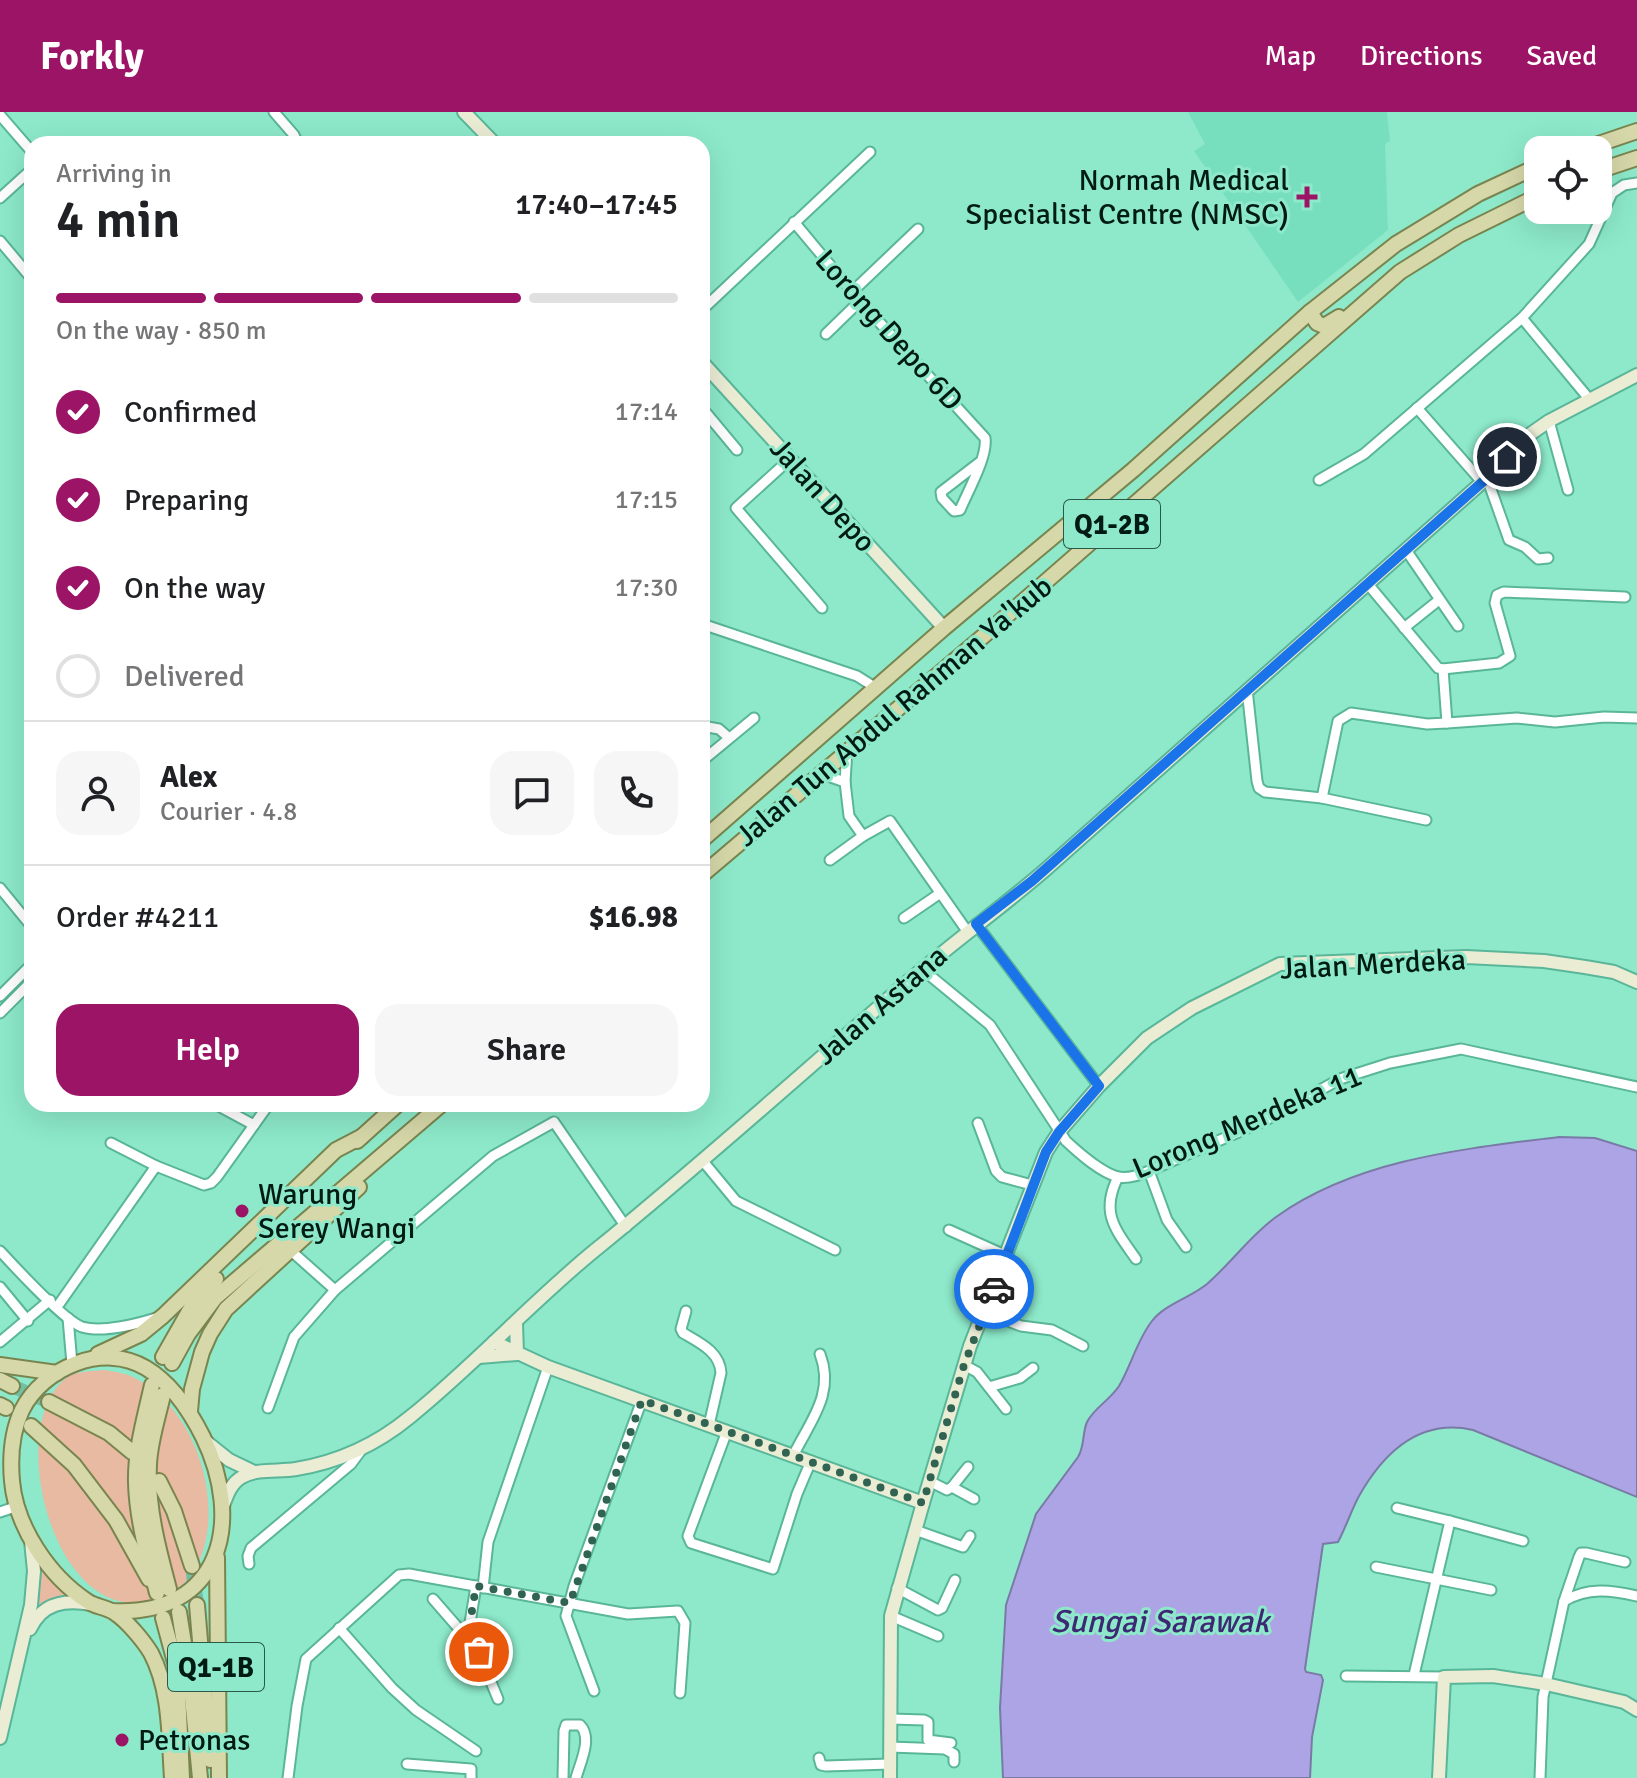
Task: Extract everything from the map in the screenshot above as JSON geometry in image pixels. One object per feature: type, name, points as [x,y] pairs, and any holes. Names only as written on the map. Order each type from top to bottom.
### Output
[{"type":"main road","points":[[464,112],[487,136]]},
{"type":"main road","points":[[1612,139],[1637,131]]},
{"type":"main road","points":[[1612,166],[1637,158]]},
{"type":"main road","name":"Jalan Tun Abdul Rahman Ya'kub","points":[[710,833],[944,628],[1133,470],[1310,312],[1396,244],[1478,194],[1524,173]]},
{"type":"main road","name":"Jalan Tun Abdul Rahman Ya'kub","points":[[710,868],[999,622],[1400,272],[1459,235],[1524,203]]},
{"type":"main road","points":[[1310,312],[1317,323],[1324,326],[1332,323],[1385,279],[1400,272]]},
{"type":"main road","name":"Jalan Depo","points":[[710,371],[944,628]]},
{"type":"main road","name":"Jalan Astana","points":[[254,1472],[311,1466],[362,1449],[409,1418],[564,1277],[626,1227],[922,969],[1032,881],[1484,480],[1526,437],[1549,421],[1637,375]]},
{"type":"main road","name":"Jalan Merdeka","points":[[890,1771],[891,1616],[964,1365],[1046,1152],[1099,1086],[1147,1038],[1192,1008],[1280,964],[1466,957],[1544,961],[1614,972],[1637,982]]},
{"type":"main road","points":[[389,1112],[206,1289],[179,1325],[167,1360],[215,1298],[433,1112]]},
{"type":"main road","points":[[87,1360],[141,1334],[336,1150],[361,1137]]},
{"type":"main road","points":[[190,1411],[192,1389],[210,1334],[226,1309],[373,1175],[383,1155]]},
{"type":"main road","points":[[516,1323],[517,1354]]},
{"type":"main road","points":[[494,1342],[548,1367],[923,1503]]},
{"type":"main road","points":[[478,1358],[517,1354]]},
{"type":"main road","points":[[16,1501],[10,1465],[21,1413],[38,1386],[72,1364],[111,1357],[146,1368],[190,1411],[217,1474],[222,1509],[217,1556],[202,1580],[173,1602],[142,1611],[113,1611],[69,1601],[42,1610],[24,1642]]},
{"type":"main road","points":[[0,1365],[57,1373]]},
{"type":"main road","points":[[31,1426],[74,1465],[116,1520],[163,1591],[142,1530],[136,1484],[137,1451],[158,1390]]},
{"type":"main road","points":[[49,1402],[109,1433],[132,1452]]},
{"type":"main road","points":[[204,1440],[229,1460],[254,1472]]},
{"type":"main road","points":[[0,1463],[31,1539],[55,1574],[91,1604]]},
{"type":"main road","points":[[222,1509],[236,1481],[254,1472]]},
{"type":"main road","points":[[159,1481],[174,1511],[192,1566]]},
{"type":"main road","points":[[0,1738],[30,1615],[34,1571],[31,1539]]},
{"type":"main road","name":"Q1-1B","points":[[217,1556],[219,1778]]},
{"type":"main road","points":[[197,1605],[211,1778]]},
{"type":"main road","points":[[113,1611],[150,1653],[159,1674],[167,1703],[172,1778]]},
{"type":"main road","points":[[179,1612],[191,1687],[200,1778]]},
{"type":"main road","points":[[163,1618],[177,1670],[182,1778]]},
{"type":"main road","points":[[1439,1778],[1444,1677],[1493,1676],[1546,1684],[1624,1702],[1637,1710]]},
{"type":"street","points":[[274,112],[294,136]]},
{"type":"street","points":[[0,115],[24,143]]},
{"type":"street","points":[[710,302],[870,152]]},
{"type":"street","points":[[0,198],[24,176]]},
{"type":"street","points":[[1319,480],[1364,454],[1522,318],[1589,244],[1612,193],[1624,185],[1637,183]]},
{"type":"street","name":"Lorong Depo 6D","points":[[794,222],[860,301],[985,438],[986,445],[980,462]]},
{"type":"street","points":[[853,291],[918,229]]},
{"type":"street","points":[[0,241],[24,270]]},
{"type":"street","points":[[826,334],[860,301]]},
{"type":"street","points":[[1522,318],[1590,400]]},
{"type":"street","points":[[1417,408],[1484,480],[1509,540],[1525,547],[1538,559],[1548,558]]},
{"type":"street","points":[[710,418],[737,450]]},
{"type":"street","points":[[1549,421],[1568,490]]},
{"type":"street","points":[[790,459],[736,508],[822,608]]},
{"type":"street","points":[[980,462],[960,510],[954,511],[942,498],[941,492],[980,462]]},
{"type":"street","points":[[1406,550],[1458,626]]},
{"type":"street","points":[[1367,583],[1438,668],[1443,669],[1499,663],[1510,656],[1495,603],[1497,595],[1504,592],[1625,597]]},
{"type":"street","points":[[1404,628],[1439,600]]},
{"type":"street","points":[[710,627],[857,676],[876,688]]},
{"type":"street","points":[[1443,669],[1447,723]]},
{"type":"street","points":[[1247,689],[1259,788],[1265,792],[1322,798],[1426,820]]},
{"type":"street","points":[[1322,798],[1338,721],[1351,713],[1427,724],[1517,718],[1555,722],[1604,717],[1637,718]]},
{"type":"street","points":[[710,754],[754,718]]},
{"type":"street","points":[[710,727],[719,729],[728,737]]},
{"type":"street","points":[[847,750],[845,782],[849,816],[863,836]]},
{"type":"street","points":[[819,773],[845,782]]},
{"type":"street","points":[[830,860],[890,821],[939,894],[972,928],[1099,1086]]},
{"type":"street","points":[[0,888],[24,917]]},
{"type":"street","points":[[904,918],[939,894]]},
{"type":"street","name":"Lorong Merdeka 11","points":[[922,969],[990,1025],[1059,1132],[1079,1153],[1118,1177],[1133,1177],[1149,1171],[1266,1120],[1340,1079],[1438,1052],[1461,1049],[1637,1087]]},
{"type":"street","points":[[0,996],[24,972]]},
{"type":"street","points":[[0,1013],[24,989]]},
{"type":"street","points":[[230,1112],[254,1125]]},
{"type":"street","points":[[111,1143],[156,1166],[204,1185],[211,1183],[263,1112]]},
{"type":"street","points":[[268,1408],[294,1337],[335,1290],[493,1156],[554,1122],[626,1227]]},
{"type":"street","points":[[978,1123],[996,1171],[1002,1177],[1032,1185]]},
{"type":"street","points":[[702,1160],[736,1201],[835,1250]]},
{"type":"street","points":[[0,1342],[54,1304],[156,1166]]},
{"type":"street","points":[[1149,1171],[1167,1220],[1186,1247]]},
{"type":"street","points":[[1118,1177],[1110,1193],[1108,1211],[1118,1234],[1136,1259]]},
{"type":"street","points":[[949,1230],[1007,1256]]},
{"type":"street","points":[[289,1249],[335,1290]]},
{"type":"street","points":[[0,1251],[68,1318],[84,1328],[134,1325],[163,1316]]},
{"type":"street","points":[[0,1287],[28,1321]]},
{"type":"street","points":[[686,1311],[681,1329],[683,1333],[717,1356],[721,1364],[709,1425]]},
{"type":"street","points":[[985,1312],[1021,1326],[1052,1330],[1083,1346]]},
{"type":"street","points":[[68,1318],[72,1364]]},
{"type":"street","points":[[794,1454],[824,1396],[825,1375],[820,1354]]},
{"type":"street","points":[[964,1365],[977,1372],[1006,1409]]},
{"type":"street","points":[[498,1699],[469,1629],[488,1542],[548,1367]]},
{"type":"street","points":[[989,1387],[1020,1378],[1033,1368]]},
{"type":"street","points":[[594,1691],[566,1616],[642,1400]]},
{"type":"street","points":[[727,1431],[688,1536],[691,1543],[773,1569],[811,1461]]},
{"type":"street","points":[[249,1564],[251,1548],[351,1464],[362,1449]]},
{"type":"street","points":[[952,1487],[968,1467]]},
{"type":"street","points":[[929,1481],[942,1489],[952,1487],[974,1499]]},
{"type":"street","points":[[0,1512],[16,1501]]},
{"type":"street","points":[[1397,1508],[1523,1541]]},
{"type":"street","points":[[1414,1675],[1450,1521]]},
{"type":"street","points":[[915,1530],[963,1547],[970,1536]]},
{"type":"street","points":[[1540,1778],[1546,1684],[1564,1601],[1581,1553],[1625,1562]]},
{"type":"street","points":[[1376,1567],[1491,1590]]},
{"type":"street","points":[[295,1778],[288,1778],[306,1659],[399,1575],[409,1574],[628,1614],[678,1611],[685,1623],[680,1693]]},
{"type":"street","points":[[897,1588],[938,1610],[942,1608],[955,1580]]},
{"type":"street","points":[[1564,1601],[1601,1590],[1637,1596]]},
{"type":"street","points":[[433,1599],[460,1630],[469,1629]]},
{"type":"street","points":[[891,1616],[938,1636]]},
{"type":"street","points":[[339,1628],[392,1688],[416,1710],[476,1751]]},
{"type":"street","points":[[1346,1676],[1444,1677]]},
{"type":"street","points":[[891,1719],[924,1720],[928,1722],[928,1740],[951,1743]]},
{"type":"street","points":[[563,1778],[566,1725],[580,1725],[585,1728],[586,1734],[576,1778]]},
{"type":"street","points":[[890,1747],[951,1751],[954,1762]]},
{"type":"street","points":[[819,1758],[821,1765],[826,1766],[890,1771]]},
{"type":"street","points":[[407,1764],[471,1769],[471,1778]]},
{"type":"shaded area","name":"Normah Medical Specialist Centre (NMSC)","points":[[1188,112],[1387,112],[1390,141],[1385,144],[1388,230],[1298,302],[1194,151],[1205,144]]},
{"type":"shaded area","points":[[105,1370],[135,1378],[156,1392],[175,1412],[200,1460],[209,1514],[206,1540],[191,1576],[158,1598],[122,1602],[91,1587],[66,1557],[49,1519],[40,1477],[39,1435],[49,1400],[69,1376]]},
{"type":"shaded area","points":[[41,1568],[67,1597],[37,1607]]},
{"type":"water","name":"Sungai Sarawak","points":[[1559,1137],[1595,1138],[1637,1151],[1637,1497],[1473,1430],[1436,1429],[1420,1434],[1380,1465],[1359,1496],[1338,1542],[1323,1544],[1305,1669],[1306,1672],[1321,1675],[1323,1680],[1312,1737],[1310,1778],[1003,1778],[1000,1708],[1006,1605],[1036,1514],[1078,1457],[1087,1422],[1119,1386],[1152,1321],[1164,1310],[1207,1284],[1276,1217],[1307,1197],[1376,1169],[1412,1160]]},
{"type":"tunnel","points":[[12,1386],[49,1402]]},
{"type":"tunnel","points":[[192,1566],[197,1605]]},
{"type":"way so far","points":[[479,1652],[469,1629],[476,1586],[570,1603],[642,1400],[923,1503],[970,1346],[994,1289]]},
{"type":"place","name":"Normah Medical Specialist Centre (NMSC)","points":[[1307,197]]},
{"type":"place","name":"Warung Serey Wangi","points":[[242,1211]]},
{"type":"place","name":"Petronas","points":[[122,1740]]},
{"type":"route","points":[[994,1289],[1046,1152],[1099,1086],[976,924],[1032,881],[1507,457]]}]
